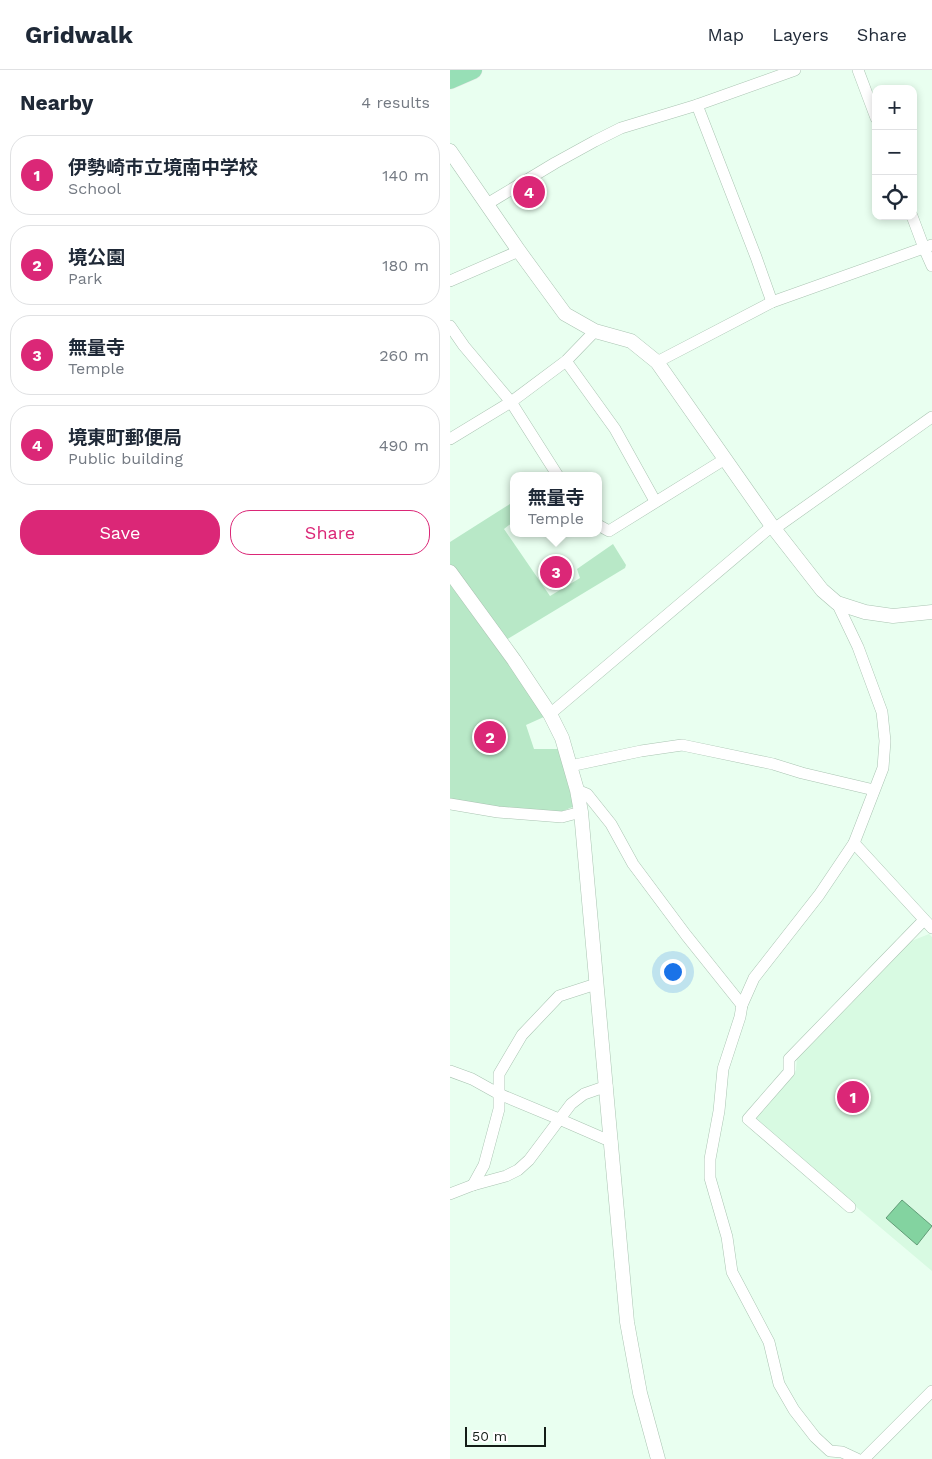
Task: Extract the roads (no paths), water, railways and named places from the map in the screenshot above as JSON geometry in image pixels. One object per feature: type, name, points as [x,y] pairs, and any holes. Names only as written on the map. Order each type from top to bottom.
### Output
[{"type":"main road","points":[[450,80],[473,70]]},
{"type":"street","points":[[487,204],[555,163],[621,128],[698,105],[795,70]]},
{"type":"street","points":[[858,70],[872,107]]},
{"type":"street","points":[[698,105],[772,302]]},
{"type":"street","points":[[450,151],[565,314],[595,331],[631,341],[657,362],[773,528],[822,590],[837,603],[865,612],[893,616],[932,612]]},
{"type":"street","points":[[914,220],[928,247],[932,266]]},
{"type":"street","points":[[657,362],[772,302],[928,247]]},
{"type":"street","points":[[450,281],[519,251]]},
{"type":"street","points":[[450,326],[464,346],[511,402],[555,472]]},
{"type":"street","points":[[450,439],[511,402],[566,361],[595,331]]},
{"type":"street","points":[[566,361],[615,429],[655,501]]},
{"type":"street","points":[[550,714],[773,528],[932,418]]},
{"type":"street","points":[[602,527],[609,531],[725,459]]},
{"type":"street","points":[[450,572],[514,660],[550,714],[562,738],[577,790],[581,812],[607,1086],[627,1322],[640,1393],[658,1459]]},
{"type":"street","points":[[837,603],[858,647],[882,712],[885,741],[883,768],[854,843],[819,895],[754,978],[742,1005],[723,1069],[719,1111],[710,1159],[710,1178],[727,1236],[732,1272],[769,1342],[779,1384],[794,1410],[815,1437],[830,1451],[842,1452],[857,1459]]},
{"type":"street","points":[[570,766],[641,751],[682,745],[773,764],[874,790]]},
{"type":"street","points":[[577,790],[587,794],[611,824],[633,864],[742,1005]]},
{"type":"street","points":[[450,804],[498,812],[562,817],[581,812]]},
{"type":"street","points":[[850,1207],[748,1119],[789,1072],[790,1058],[928,924],[854,843]]},
{"type":"street","points":[[473,1185],[484,1165],[499,1110],[500,1074],[522,1035],[559,996],[596,984]]},
{"type":"street","points":[[450,1071],[472,1079],[499,1094],[612,1142]]},
{"type":"street","points":[[450,1194],[473,1185],[506,1176],[518,1170],[529,1160],[570,1104],[584,1094],[607,1086]]},
{"type":"street","points":[[864,1459],[932,1392]]},
{"type":"place","name":"境東町郵便局","points":[[529,192]]},
{"type":"place","name":"無量寺","points":[[556,572]]},
{"type":"place","name":"境公園","points":[[490,737]]},
{"type":"place","name":"伊勢崎市立境南中学校","points":[[853,1097]]}]
